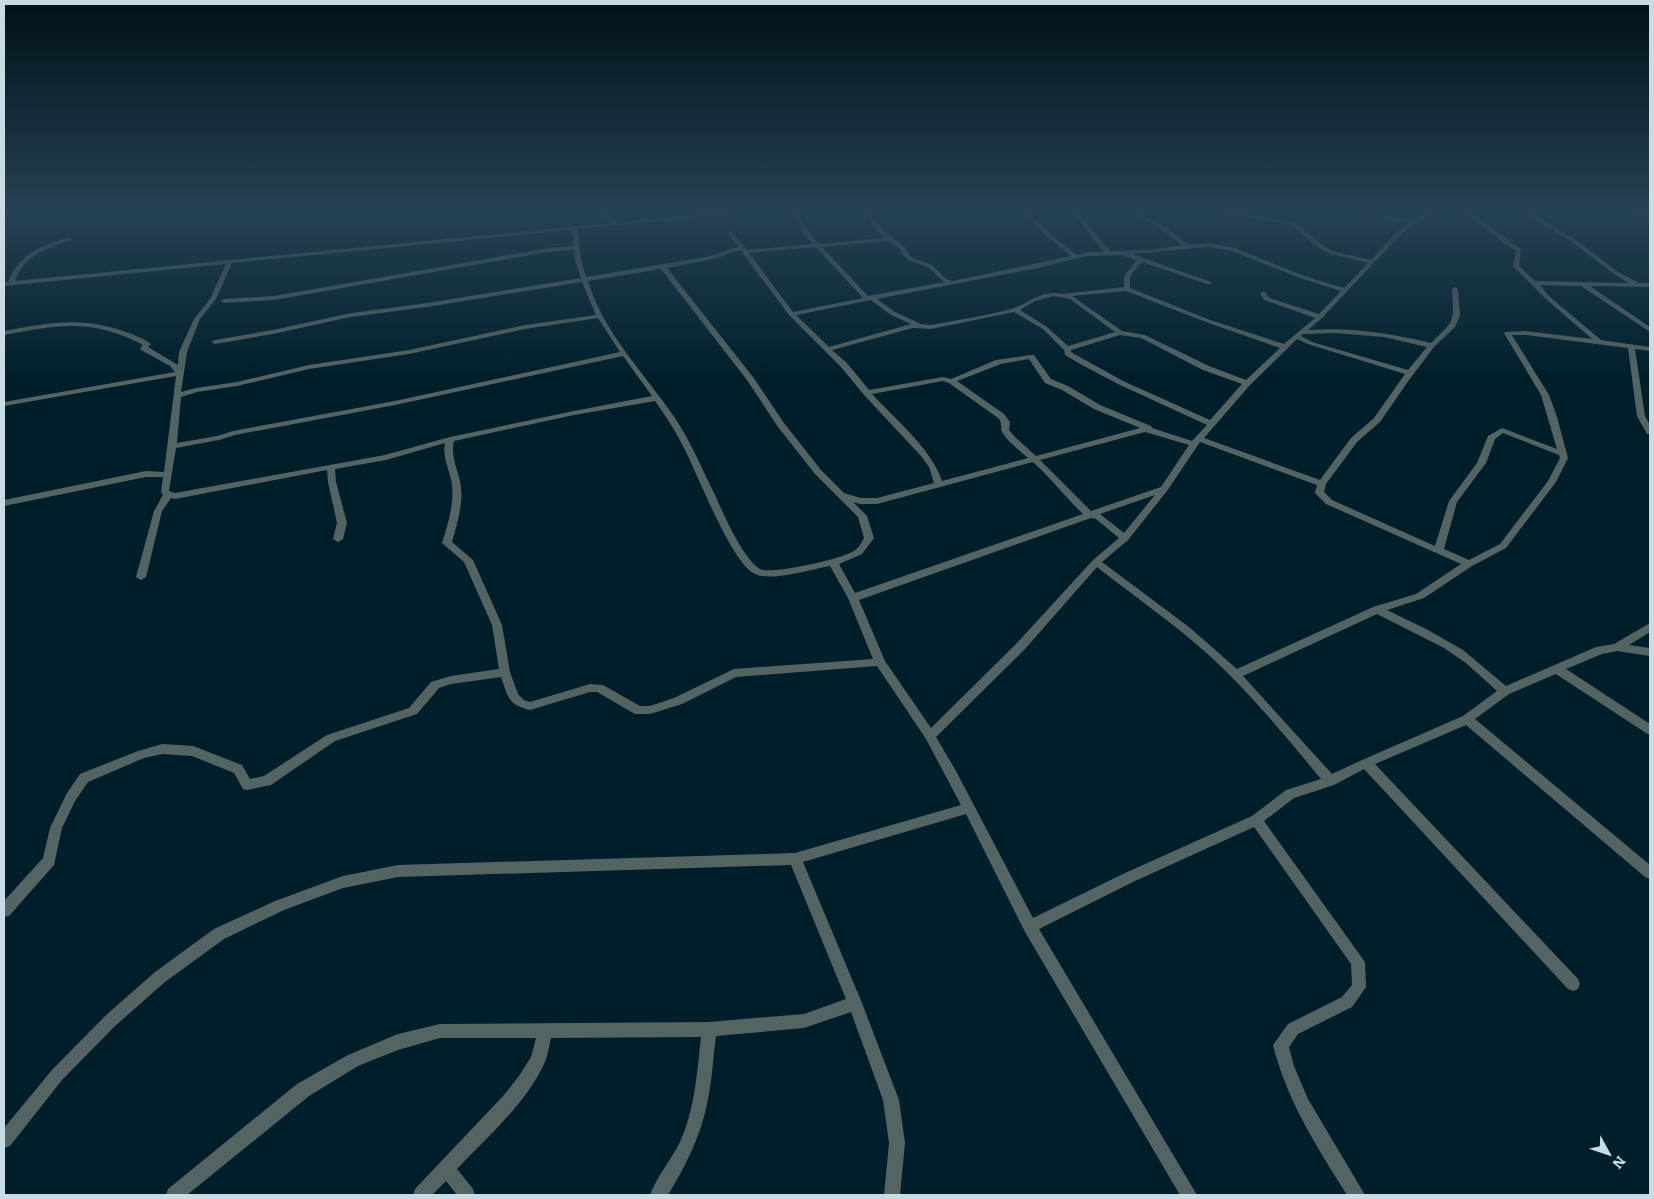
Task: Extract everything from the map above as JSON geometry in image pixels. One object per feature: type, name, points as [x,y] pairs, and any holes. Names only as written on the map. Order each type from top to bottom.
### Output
[{"type":"street","points":[[11,283],[15,270],[20,265]]},
{"type":"street","points":[[4,284],[191,265]]},
{"type":"street","points":[[168,495],[165,492],[183,352],[196,319],[213,299],[228,265]]},
{"type":"street","points":[[224,301],[274,298],[463,265]]},
{"type":"street","points":[[578,265],[582,281],[623,354],[656,398],[687,445],[712,499],[748,566],[758,573],[772,573],[833,562],[858,554],[865,548],[869,538],[862,516],[818,472],[781,425],[750,379],[663,267]]},
{"type":"street","points":[[214,342],[273,332],[351,315],[582,281],[674,265]]},
{"type":"street","points":[[755,265],[792,314],[844,365],[867,393],[924,454],[933,466],[938,483]]},
{"type":"street","points":[[836,265],[869,298],[909,322],[921,326]]},
{"type":"street","points":[[927,265],[944,280],[952,283]]},
{"type":"street","points":[[792,314],[1038,265]]},
{"type":"street","points":[[1127,289],[1124,281],[1127,274],[1135,265]]},
{"type":"street","points":[[1155,265],[1209,283]]},
{"type":"street","points":[[1271,265],[1345,290]]},
{"type":"street","points":[[930,736],[1021,646],[1096,562],[1125,538],[1164,489],[1197,442],[1248,383],[1298,334],[1320,317],[1369,265]]},
{"type":"street","points":[[1516,265],[1522,275],[1545,292],[1548,298],[1586,331],[1605,343]]},
{"type":"street","points":[[1605,265],[1638,285]]},
{"type":"street","points":[[1532,283],[1650,285]]},
{"type":"street","points":[[1582,284],[1650,330]]},
{"type":"street","points":[[828,349],[913,326],[942,326],[1015,310],[1033,300],[1054,294],[1064,295],[1127,289],[1208,321],[1285,347]]},
{"type":"street","points":[[1455,289],[1457,316],[1452,327],[1432,346],[1410,373],[1377,420],[1354,440],[1322,484],[1319,493],[1329,502],[1469,564]]},
{"type":"street","points":[[1263,293],[1266,299],[1320,317]]},
{"type":"street","points":[[1064,295],[1072,298],[1120,333]]},
{"type":"street","points":[[1015,310],[1045,328],[1067,349],[1068,353],[1084,364],[1212,424]]},
{"type":"street","points":[[177,396],[196,390],[237,384],[309,367],[409,352],[525,328],[600,316]]},
{"type":"street","points":[[4,333],[79,323],[109,328],[147,344],[144,348],[173,364],[180,373]]},
{"type":"street","points":[[1298,334],[1330,330],[1385,334],[1432,346]]},
{"type":"street","points":[[1067,349],[1120,333],[1143,336],[1206,368],[1248,383]]},
{"type":"street","points":[[1235,675],[1377,610],[1420,596],[1469,564],[1504,546],[1552,482],[1564,458],[1545,395],[1506,333],[1526,333],[1650,349]]},
{"type":"street","points":[[1298,334],[1310,343],[1410,373]]},
{"type":"street","points":[[1631,347],[1641,416],[1650,432]]},
{"type":"street","points":[[172,446],[394,403],[623,354]]},
{"type":"street","points":[[867,393],[943,379],[952,380],[999,362],[1032,357],[1048,381],[1065,388],[1097,407],[1154,430],[1197,442],[1322,484]]},
{"type":"street","points":[[4,404],[180,373]]},
{"type":"street","points":[[952,380],[1001,416],[1006,422],[1005,430],[1012,440],[1049,472],[1066,493],[1088,514],[1100,517],[1125,538]]},
{"type":"street","points":[[168,495],[175,496],[386,457],[450,439],[574,412],[656,398]]},
{"type":"street","points":[[843,496],[860,501],[877,501],[1134,431],[1154,430]]},
{"type":"street","points":[[1439,550],[1452,502],[1461,493],[1490,449],[1492,438],[1502,430],[1563,454]]},
{"type":"street","points":[[450,439],[446,450],[456,486],[455,514],[447,543],[468,560],[497,625],[505,672],[513,696],[524,706],[530,706],[590,688],[599,688],[639,711],[650,710],[678,701],[734,673],[880,662]]},
{"type":"street","points":[[331,466],[332,482],[342,523],[338,539]]},
{"type":"street","points":[[4,503],[146,474],[167,475]]},
{"type":"street","points":[[853,598],[1088,514],[1164,489]]},
{"type":"street","points":[[141,577],[158,511],[168,495]]},
{"type":"street","points":[[862,516],[877,501]]},
{"type":"street","points":[[833,562],[853,598],[880,662],[930,736],[1030,927],[1189,1195]]},
{"type":"street","points":[[1096,562],[1168,614],[1235,675],[1330,781]]},
{"type":"street","points":[[1377,610],[1440,640],[1470,660],[1505,691]]},
{"type":"street","points":[[1617,647],[1650,627]]},
{"type":"street","points":[[1030,927],[1130,877],[1256,820],[1290,794],[1330,781],[1366,763],[1467,719],[1505,691],[1600,650],[1617,647],[1650,652]]},
{"type":"street","points":[[1557,669],[1650,730]]},
{"type":"street","points":[[4,910],[49,861],[56,828],[71,797],[84,778],[142,754],[162,749],[192,751],[238,769],[247,785],[267,781],[331,738],[413,710],[435,685],[451,680],[505,672]]},
{"type":"street","points":[[1467,719],[1650,873]]},
{"type":"street","points":[[1366,763],[1573,984]]},
{"type":"street","points":[[4,1140],[57,1075],[110,1021],[160,977],[219,934],[280,905],[343,882],[398,871],[795,859],[968,808]]},
{"type":"street","points":[[1256,820],[1358,962],[1359,988],[1347,1002],[1293,1029],[1281,1045],[1285,1064],[1311,1124],[1357,1195]]},
{"type":"street","points":[[795,859],[855,1003],[891,1100],[897,1143],[892,1195]]},
{"type":"street","points":[[174,1195],[303,1090],[354,1060],[398,1042],[440,1031],[709,1029],[804,1021],[855,1003]]},
{"type":"street","points":[[658,1195],[674,1169],[693,1128],[702,1093],[709,1029]]},
{"type":"street","points":[[421,1195],[525,1082],[538,1060],[546,1030]]},
{"type":"street","points":[[446,1169],[467,1195]]}]
